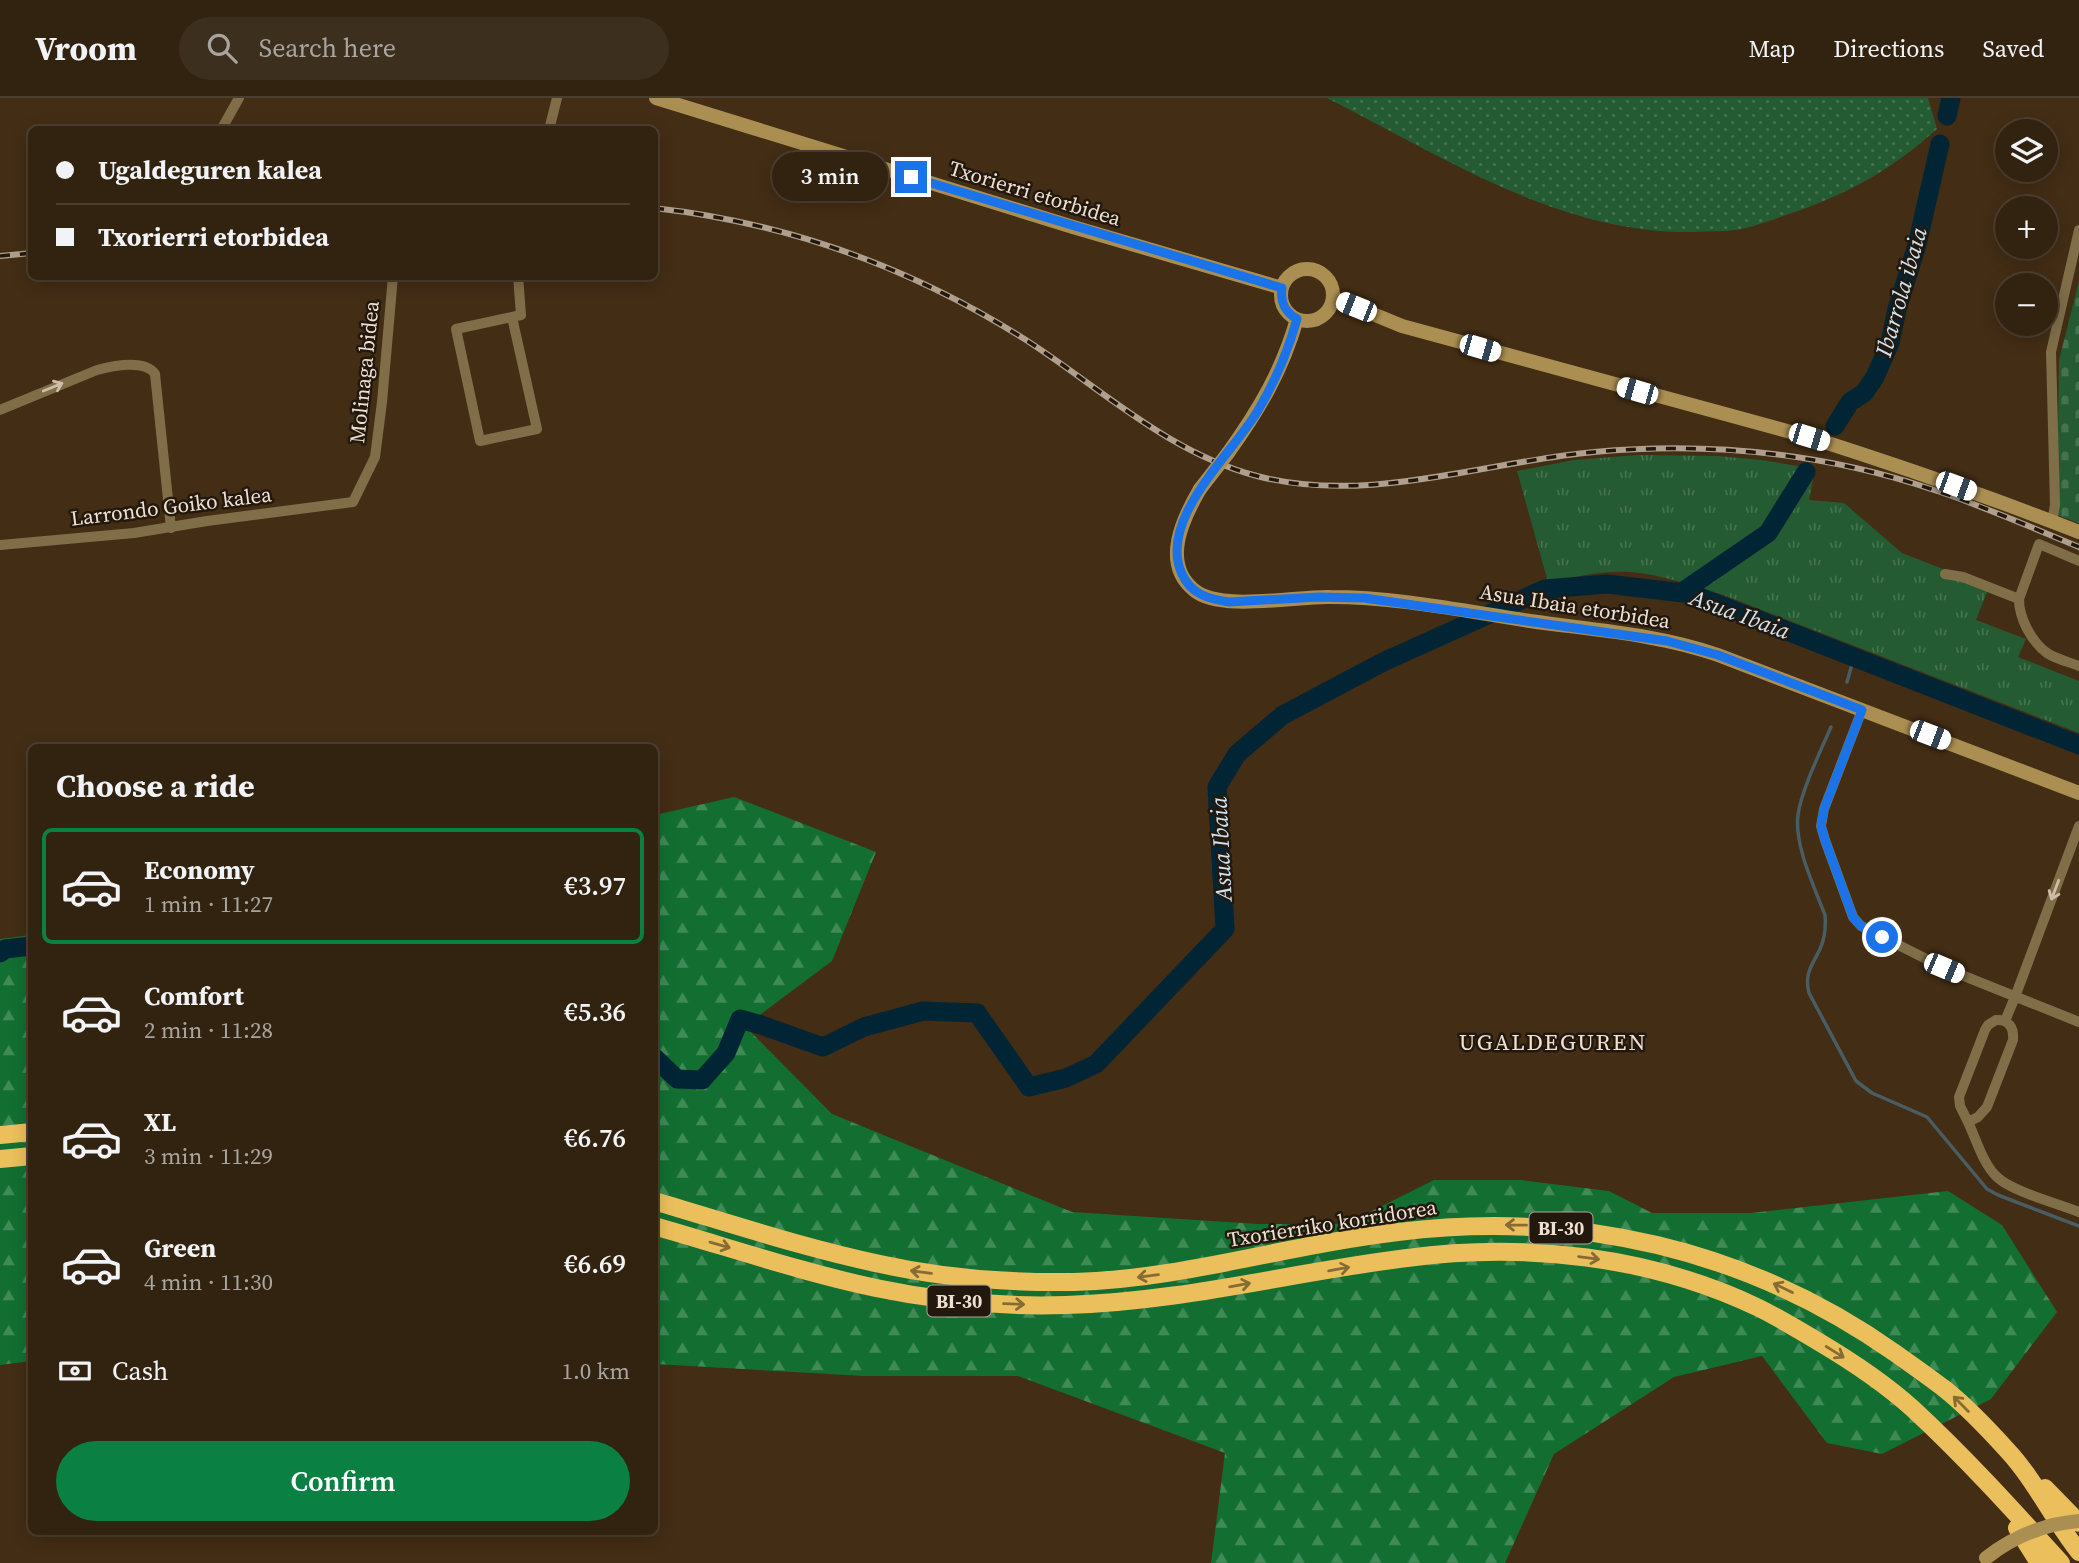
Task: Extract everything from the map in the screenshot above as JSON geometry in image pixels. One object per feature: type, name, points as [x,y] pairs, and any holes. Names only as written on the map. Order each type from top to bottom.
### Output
[{"type":"highway","points":[[0,1135],[28,1132]]},
{"type":"highway","points":[[0,1159],[28,1156]]},
{"type":"highway","name":"Txorierriko korridorea","points":[[658,1201],[818,1249],[882,1265],[945,1275],[1023,1282],[1151,1276],[1372,1235],[1429,1229],[1516,1225],[1606,1234],[1668,1247],[1736,1268],[1812,1302],[1873,1338],[1948,1392],[2009,1452],[2079,1552]]},
{"type":"highway","name":"BI-30","points":[[658,1227],[873,1287],[954,1300],[1017,1304],[1066,1305],[1161,1297],[1387,1261],[1441,1254],[1487,1252],[1534,1252],[1614,1262],[1681,1278],[1757,1307],[1840,1354],[1883,1384],[1993,1489],[2061,1563]]},
{"type":"highway","points":[[2009,1452],[2079,1522]]},
{"type":"highway","points":[[1993,1489],[2039,1563]]},
{"type":"highway","points":[[2040,1495],[2079,1540]]},
{"type":"street","points":[[223,126],[239,98]]},
{"type":"street","points":[[550,126],[557,98]]},
{"type":"street","name":"Txorierri etorbidea","points":[[656,98],[1073,227],[1282,288]]},
{"type":"street","points":[[2052,522],[2055,505],[2051,352],[2079,230]]},
{"type":"street","points":[[1299,269],[1316,270],[1330,281],[1334,298],[1327,312],[1321,317],[1313,320],[1297,319],[1282,303],[1282,288],[1285,280],[1299,269]]},
{"type":"street","name":"Molinaga bidea","points":[[347,504],[353,502],[357,496],[375,457],[393,280]]},
{"type":"street","points":[[512,317],[537,429],[480,441],[456,329],[512,317],[522,315],[518,280]]},
{"type":"street","points":[[1334,298],[1402,326],[1857,452],[2079,532]]},
{"type":"street","name":"Asua Ibaia etorbidea","points":[[1297,319],[1272,385],[1257,413],[1200,489],[1184,520],[1177,541],[1177,559],[1186,583],[1202,596],[1229,602],[1350,597],[1417,604],[1667,641],[1696,648],[2079,793]]},
{"type":"street","points":[[0,410],[107,367],[143,365],[151,368],[155,374],[171,528]]},
{"type":"street","name":"Larrondo Goiko kalea","points":[[0,545],[134,533],[347,504]]},
{"type":"street","points":[[2079,561],[2039,544],[2019,598],[2023,621],[2040,647],[2049,654],[2079,666]]},
{"type":"street","points":[[1945,574],[1963,577],[2019,598]]},
{"type":"street","points":[[1862,710],[1824,809],[1821,826],[1853,917],[1861,926],[1944,968],[2079,1022]]},
{"type":"street","points":[[2005,1021],[2079,826]]},
{"type":"street","points":[[1968,1122],[1983,1113],[1987,1107],[2013,1040],[2011,1027],[2005,1021],[1996,1020],[1988,1025],[1959,1097],[1959,1107],[1989,1168],[1997,1177],[2010,1186],[2079,1212]]},
{"type":"street","points":[[1983,1560],[2008,1541],[2027,1533],[2051,1525],[2079,1522]]},
{"type":"green space","points":[[1327,98],[1928,98],[1937,129],[1889,166],[1821,202],[1746,228],[1693,232],[1644,229],[1595,220],[1549,206],[1503,188]]},
{"type":"green space","points":[[2079,281],[2079,523],[2057,515],[2059,360]]},
{"type":"green space","points":[[1638,455],[1717,456],[1815,469],[1809,500],[1844,503],[1902,553],[1989,587],[1976,620],[2026,639],[2018,657],[2079,681],[2079,733],[1721,594],[1676,581],[1642,573],[1610,572],[1548,582],[1517,471],[1574,460]]},
{"type":"green space","points":[[734,797],[876,852],[832,961],[745,1026],[832,1114],[1072,1212],[1258,1224],[1346,1224],[1434,1180],[1521,1180],[1609,1191],[1652,1213],[1751,1213],[1948,1191],[2002,1225],[2057,1312],[1991,1399],[1882,1454],[1827,1443],[1762,1356],[1674,1377],[1554,1454],[1505,1563],[1211,1563],[1225,1453],[1018,1376],[864,1376],[658,1364],[658,814]]},
{"type":"green space","points":[[28,935],[28,1361],[0,1365],[0,939]]},
{"type":"waterway","name":"Ibarrola ibaia","points":[[1947,116],[1951,98]]},
{"type":"waterway","name":"Ibarrola ibaia","points":[[1835,426],[1850,402],[1864,393],[1875,377],[1890,343],[1897,309],[1917,245],[1940,144]]},
{"type":"waterway","name":"Ibarrola ibaia","points":[[1682,592],[1768,533],[1806,472]]},
{"type":"waterway","name":"Asua Ibaia","points":[[658,1061],[677,1079],[702,1080],[726,1053],[740,1019],[823,1047],[864,1027],[923,1011],[977,1013],[1029,1087],[1066,1078],[1096,1064],[1225,929],[1217,787],[1237,754],[1283,715],[1383,662],[1545,589],[1607,584],[1692,594],[2079,745]]},
{"type":"waterway","points":[[1847,682],[1854,657]]},
{"type":"waterway","points":[[1831,727],[1807,783],[1798,815],[1802,852],[1825,915],[1823,941],[1808,975],[1809,993],[1856,1081],[1872,1093],[1927,1117],[1987,1189],[2079,1226]]},
{"type":"waterway","name":"Asua Ibaia","points":[[0,953],[5,949],[28,946]]},
{"type":"railway","points":[[658,209],[754,225],[849,253],[896,271],[986,316],[1029,342],[1166,436],[1225,466],[1257,476],[1299,484],[1341,486],[1426,479],[1594,452],[1679,448],[1764,453],[1849,467],[1931,489],[2079,547]]},
{"type":"railway","points":[[0,256],[28,253]]},
{"type":"district","name":"UGALDEGUREN","points":[[1553,1042]]},
{"type":"route","points":[[911,177],[1282,288],[1282,303],[1297,319],[1272,385],[1257,413],[1189,507],[1177,541],[1180,571],[1186,583],[1202,596],[1229,602],[1319,597],[1364,598],[1667,641],[1718,655],[1862,710],[1824,809],[1821,826],[1853,917],[1861,926],[1882,937]]}]
